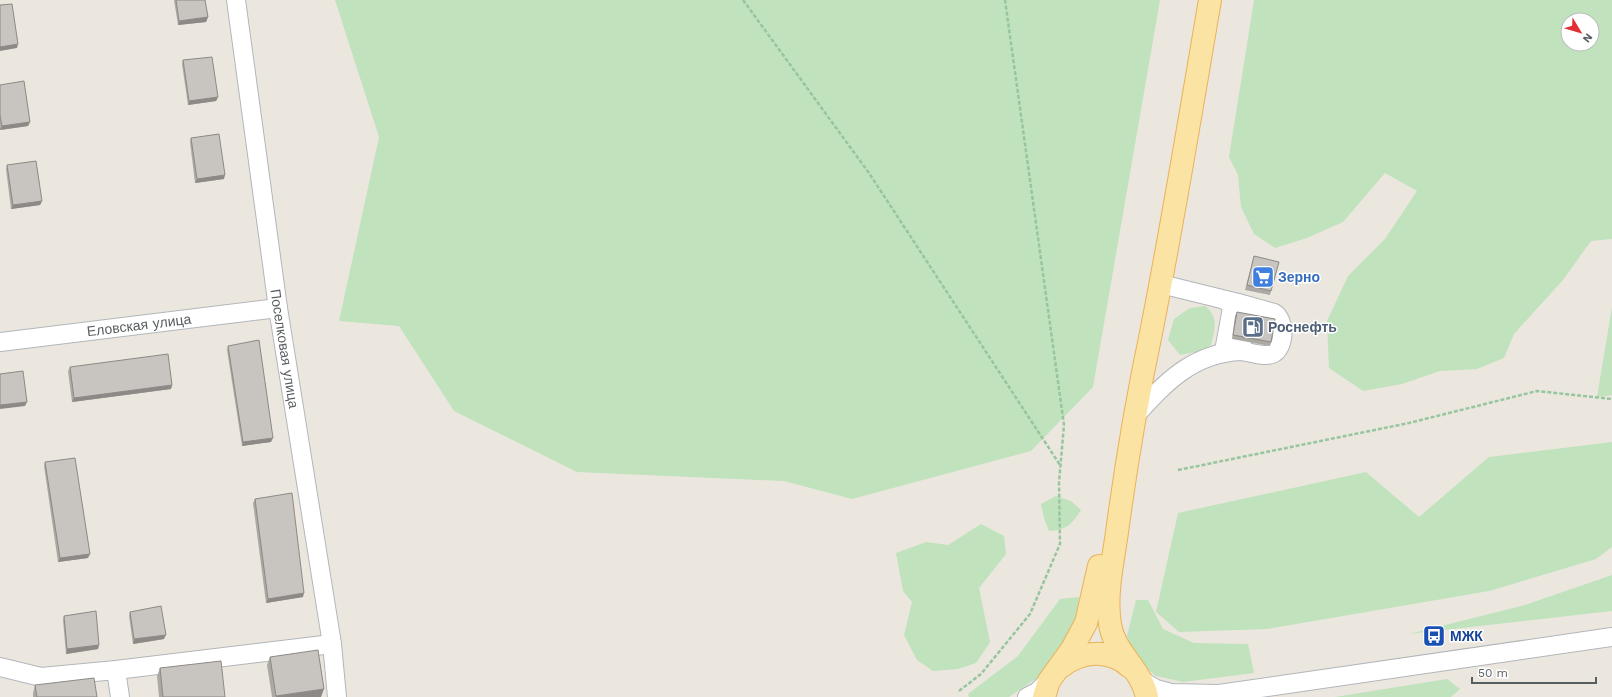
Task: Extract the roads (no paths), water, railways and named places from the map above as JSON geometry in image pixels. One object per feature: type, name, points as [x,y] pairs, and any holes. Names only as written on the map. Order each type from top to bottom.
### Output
[{"type":"main road","points":[[1144,689],[1138,674],[1116,645],[1111,633],[1108,595],[1123,482],[1134,417],[1160,284],[1210,0]]},
{"type":"main road","points":[[1044,697],[1049,681],[1072,649],[1086,623],[1101,552],[1123,482]]},
{"type":"main road","points":[[1055,673],[1074,658],[1088,654],[1103,654],[1124,662],[1136,673],[1144,689]]},
{"type":"street","name":"Поселковая улица","points":[[236,0],[278,308],[332,644],[337,697]]},
{"type":"street","points":[[1134,417],[1163,385],[1178,373],[1197,362],[1247,349],[1273,354],[1278,350],[1282,336],[1282,320],[1279,315],[1249,310],[1160,284]]},
{"type":"street","points":[[1247,349],[1232,308],[1228,302],[1249,310]]},
{"type":"street","name":"Еловская улица","points":[[0,342],[278,308]]},
{"type":"street","points":[[1144,689],[1156,689],[1171,693],[1215,696],[1612,637]]},
{"type":"street","points":[[0,668],[41,677],[116,670],[332,644]]},
{"type":"street","points":[[116,670],[120,697]]},
{"type":"street","points":[[1027,697],[1037,692],[1055,673]]},
{"type":"place","name":"Зерно","points":[[1263,277]]},
{"type":"place","name":"Роснефть","points":[[1253,327]]},
{"type":"place","name":"МЖК","points":[[1434,636]]}]
